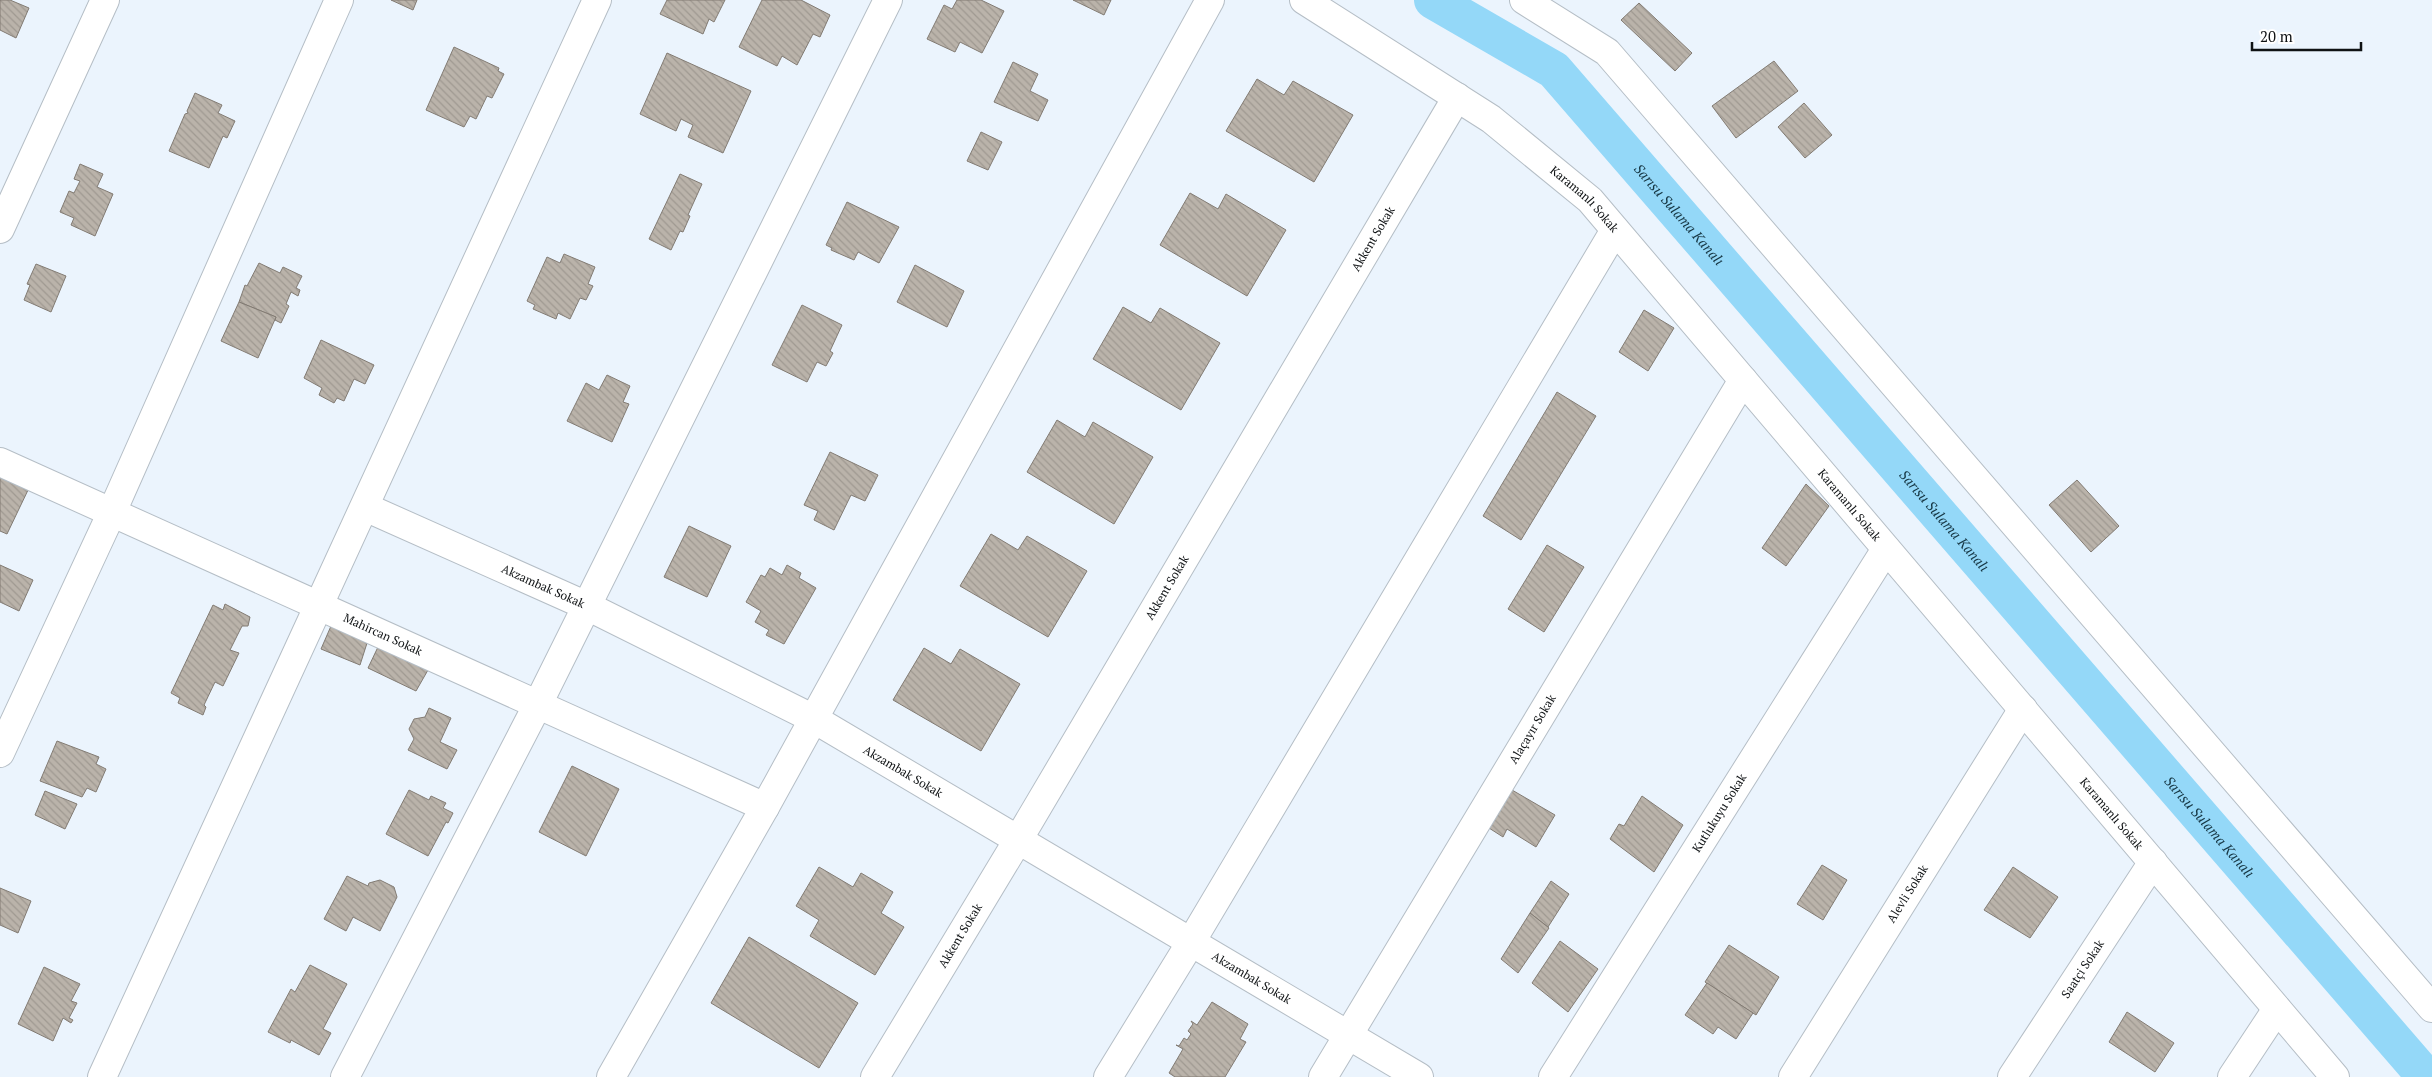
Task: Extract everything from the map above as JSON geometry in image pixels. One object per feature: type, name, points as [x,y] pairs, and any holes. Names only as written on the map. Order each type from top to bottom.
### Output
[{"type":"street","points":[[0,229],[104,0]]},
{"type":"street","points":[[0,753],[112,512],[339,0]]},
{"type":"street","points":[[102,1077],[597,0]]},
{"type":"street","points":[[345,1077],[538,704],[888,0]]},
{"type":"street","points":[[610,1077],[766,806],[1210,0]]},
{"type":"street","name":"Karamanlı Sokak","points":[[1304,0],[1491,119],[1590,200],[2335,1077]]},
{"type":"street","points":[[1524,0],[1607,52],[2432,1008]]},
{"type":"street","name":"Akkent Sokak","points":[[875,1077],[1018,840],[1457,97]]},
{"type":"street","points":[[1108,1077],[1191,942],[1615,230]]},
{"type":"street","name":"Alaçayır Sokak","points":[[1323,1077],[1743,380]]},
{"type":"street","name":"Mahircan Sokak","points":[[0,462],[766,806]]},
{"type":"street","name":"Akzambak Sokak","points":[[365,507],[587,606],[814,719],[1419,1077]]},
{"type":"street","name":"Kutlukuyu Sokak","points":[[1553,1077],[1886,549]]},
{"type":"street","name":"Alevli Sokak","points":[[1793,1077],[2023,709]]},
{"type":"street","name":"Saatçi Sokak","points":[[2012,1077],[2153,862]]},
{"type":"street","points":[[2232,1077],[2278,1009]]},
{"type":"building","points":[[0,0],[10,0],[29,8],[16,38],[0,30]]},
{"type":"building","points":[[391,0],[417,0],[413,10]]},
{"type":"building","points":[[667,0],[725,0],[714,22],[709,19],[703,34],[660,14]]},
{"type":"building","points":[[762,0],[801,0],[830,15],[820,37],[813,34],[797,65],[782,56],[777,66],[739,47]]},
{"type":"building","points":[[957,0],[981,0],[1004,11],[982,53],[960,42],[955,52],[927,39],[944,5],[952,9]]},
{"type":"building","points":[[1073,0],[1111,0],[1104,15]]},
{"type":"building","points":[[1639,3],[1692,53],[1675,71],[1621,20]]},
{"type":"building","points":[[454,47],[499,68],[498,71],[504,74],[492,98],[487,96],[476,119],[470,116],[464,127],[426,110]]},
{"type":"building","points":[[667,53],[751,91],[723,153],[688,137],[693,125],[681,119],[676,131],[640,114]]},
{"type":"building","points":[[1774,61],[1798,91],[1736,138],[1712,106]]},
{"type":"building","points":[[1013,62],[1038,74],[1030,91],[1048,100],[1038,121],[994,102]]},
{"type":"building","points":[[1257,79],[1284,95],[1293,81],[1353,115],[1314,182],[1226,131]]},
{"type":"building","points":[[195,93],[222,105],[218,113],[235,121],[227,138],[223,136],[209,168],[169,151],[185,114],[188,113],[187,111]]},
{"type":"building","points":[[1804,103],[1832,135],[1805,158],[1778,127]]},
{"type":"building","points":[[981,132],[1002,142],[988,170],[967,161]]},
{"type":"building","points":[[80,164],[103,174],[97,187],[113,194],[95,236],[71,225],[74,218],[60,212],[69,191],[74,193],[80,181],[74,179]]},
{"type":"building","points":[[680,174],[702,184],[688,215],[690,216],[683,232],[680,231],[671,250],[649,239]]},
{"type":"building","points":[[1190,193],[1218,209],[1226,194],[1286,230],[1247,296],[1160,245]]},
{"type":"building","points":[[847,202],[899,227],[879,263],[858,252],[854,260],[831,250],[832,248],[826,245]]},
{"type":"building","points":[[564,254],[595,267],[588,284],[593,286],[586,300],[580,298],[570,319],[558,313],[556,319],[533,309],[535,305],[527,301],[547,257],[560,263]]},
{"type":"building","points":[[259,263],[280,273],[283,267],[302,276],[296,288],[300,290],[298,296],[291,292],[286,304],[289,306],[281,323],[275,320],[276,317],[239,302],[245,285],[247,286]]},
{"type":"building","points":[[36,264],[66,276],[51,312],[24,300],[30,285],[27,284]]},
{"type":"building","points":[[915,265],[964,291],[947,327],[897,302]]},
{"type":"building","points":[[239,302],[276,317],[258,358],[221,341]]},
{"type":"building","points":[[802,305],[842,325],[830,351],[833,353],[826,366],[817,362],[807,382],[772,365]]},
{"type":"building","points":[[1123,307],[1151,323],[1160,308],[1220,343],[1181,410],[1093,359]]},
{"type":"building","points":[[1644,310],[1674,328],[1648,371],[1619,352]]},
{"type":"building","points":[[321,340],[374,365],[365,384],[354,379],[344,401],[337,398],[334,403],[319,395],[322,388],[304,378]]},
{"type":"building","points":[[607,375],[630,386],[623,402],[629,404],[612,442],[567,421],[586,383],[599,390]]},
{"type":"building","points":[[1557,392],[1596,416],[1521,540],[1483,516]]},
{"type":"building","points":[[1057,420],[1085,437],[1093,422],[1153,457],[1114,524],[1027,472]]},
{"type":"building","points":[[830,452],[878,475],[865,501],[851,495],[834,530],[814,520],[818,511],[804,505]]},
{"type":"building","points":[[0,474],[29,488],[7,534],[0,531]]},
{"type":"building","points":[[2077,480],[2119,526],[2091,552],[2049,505]]},
{"type":"building","points":[[1806,484],[1829,506],[1786,566],[1762,548]]},
{"type":"building","points":[[689,526],[731,546],[707,597],[664,577]]},
{"type":"building","points":[[991,534],[1018,550],[1027,536],[1087,571],[1048,637],[960,586]]},
{"type":"building","points":[[1547,545],[1584,567],[1544,632],[1508,609]]},
{"type":"building","points":[[0,565],[33,580],[19,611],[0,602]]},
{"type":"building","points":[[787,565],[801,573],[799,578],[816,588],[784,644],[766,635],[769,630],[755,622],[761,611],[746,602],[761,575],[765,577],[770,568],[782,575]]},
{"type":"building","points":[[225,604],[250,617],[248,626],[242,626],[230,650],[239,653],[223,686],[215,682],[204,705],[206,707],[203,715],[178,703],[180,698],[171,693],[213,605],[223,610]]},
{"type":"building","points":[[331,626],[368,640],[360,665],[321,649]]},
{"type":"building","points":[[378,647],[428,670],[416,691],[368,668]]},
{"type":"building","points":[[924,648],[951,664],[960,649],[1020,684],[981,751],[893,700]]},
{"type":"building","points":[[429,708],[451,718],[440,742],[457,750],[447,769],[408,750],[414,739],[409,729],[414,719],[425,717]]},
{"type":"building","points":[[57,741],[99,757],[96,764],[106,769],[96,792],[87,788],[82,797],[40,781]]},
{"type":"building","points":[[572,766],[619,789],[586,856],[539,832]]},
{"type":"building","points":[[409,790],[429,800],[431,796],[446,803],[443,808],[453,813],[448,823],[446,822],[428,856],[386,834]]},
{"type":"building","points":[[1512,790],[1555,815],[1536,847],[1507,829],[1503,837],[1489,828]]},
{"type":"building","points":[[45,791],[77,804],[65,829],[35,815]]},
{"type":"building","points":[[1642,796],[1683,825],[1654,872],[1610,839],[1619,824],[1624,826]]},
{"type":"building","points":[[1822,865],[1847,880],[1823,920],[1797,904]]},
{"type":"building","points":[[819,867],[853,887],[861,873],[893,892],[881,913],[904,927],[875,975],[810,936],[819,920],[796,906]]},
{"type":"building","points":[[2013,867],[2058,897],[2030,938],[1984,910]]},
{"type":"building","points":[[347,876],[368,886],[369,883],[380,880],[394,887],[397,897],[380,931],[353,917],[346,931],[324,919]]},
{"type":"building","points":[[1551,881],[1569,894],[1548,927],[1530,913]]},
{"type":"building","points":[[0,888],[31,901],[18,933],[0,925]]},
{"type":"building","points":[[1530,913],[1549,928],[1518,973],[1501,959]]},
{"type":"building","points":[[749,937],[858,1003],[819,1068],[711,1003]]},
{"type":"building","points":[[1560,941],[1598,969],[1568,1012],[1532,983]]},
{"type":"building","points":[[1729,945],[1779,977],[1756,1015],[1705,982]]},
{"type":"building","points":[[310,965],[347,984],[323,1029],[331,1033],[319,1055],[291,1040],[290,1043],[268,1032],[291,989],[295,992]]},
{"type":"building","points":[[44,967],[80,984],[71,1001],[77,1003],[69,1018],[73,1020],[71,1023],[63,1018],[53,1041],[18,1024]]},
{"type":"building","points":[[1707,983],[1753,1013],[1736,1039],[1718,1027],[1713,1034],[1685,1015]]},
{"type":"building","points":[[1212,1002],[1248,1024],[1240,1039],[1246,1042],[1225,1077],[1175,1077],[1169,1073],[1183,1049],[1176,1045],[1179,1046],[1184,1038],[1187,1040],[1191,1034],[1188,1031],[1193,1024],[1191,1021],[1197,1025]]},
{"type":"building","points":[[2127,1012],[2174,1043],[2155,1072],[2109,1042]]},
{"type":"waterway","name":"Sarısu Sulama Kanalı","points":[[1433,0],[1554,70],[2426,1077]]}]
